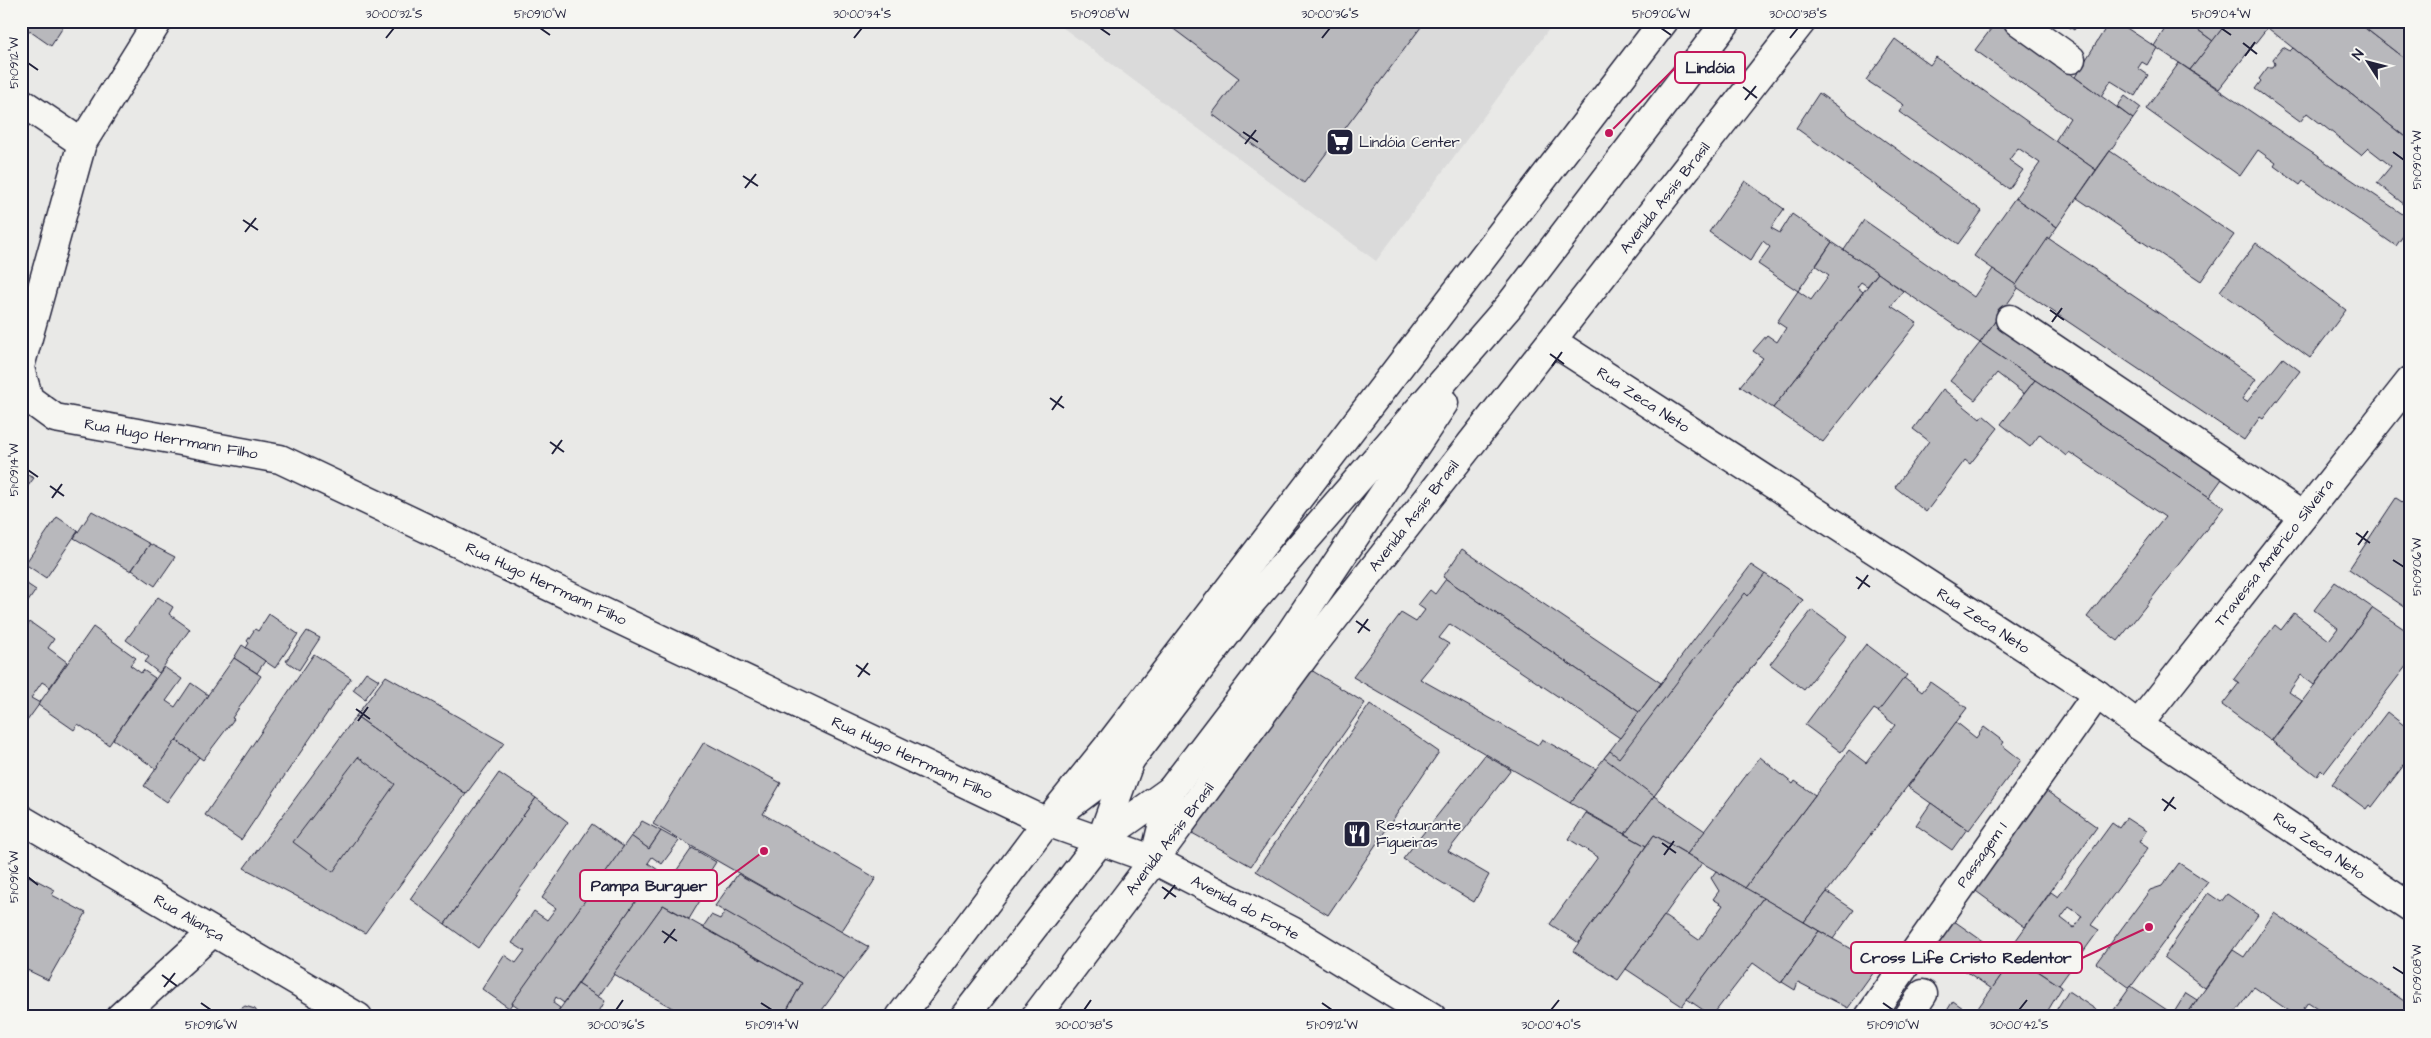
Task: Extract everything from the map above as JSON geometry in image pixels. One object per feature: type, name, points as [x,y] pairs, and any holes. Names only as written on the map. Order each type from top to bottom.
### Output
[{"type":"street","points":[[21,363],[82,143],[158,21]]},
{"type":"street","points":[[900,1017],[1047,822],[1110,744],[1664,21]]},
{"type":"street","points":[[1047,822],[1130,760],[1247,607],[1509,306],[1727,21]]},
{"type":"street","name":"Avenida Assis Brasil","points":[[1035,1017],[1154,860],[1306,653],[1802,21]]},
{"type":"street","points":[[2018,21],[2071,59]]},
{"type":"street","points":[[21,102],[82,143]]},
{"type":"street","points":[[964,1017],[1101,840],[1171,790],[1287,638],[1509,306]]},
{"type":"street","points":[[2010,319],[2303,516]]},
{"type":"street","name":"Rua Zeca Neto","points":[[1552,341],[2097,694],[2138,725],[2410,907]]},
{"type":"street","name":"Rua Hugo Herrmann Filho","points":[[21,372],[29,399],[55,418],[280,459],[1047,822]]},
{"type":"street","name":"Travessa Américo Silveira","points":[[2138,725],[2410,381]]},
{"type":"street","name":"Passagem 1","points":[[1869,1017],[2097,694]]},
{"type":"street","points":[[1101,840],[1130,760]]},
{"type":"street","points":[[1154,860],[1171,790]]},
{"type":"street","name":"Rua Aliança","points":[[21,819],[358,1017]]},
{"type":"street","name":"Avenida do Forte","points":[[1047,822],[1154,860],[1292,931],[1432,1017]]},
{"type":"street","points":[[120,1017],[214,932]]},
{"type":"street","points":[[1907,1017],[1923,994]]},
{"type":"shaded area","name":"Lindóia Center","points":[[1054,21],[1555,21],[1376,261]]},
{"type":"building","points":[[21,21],[67,21],[51,46],[21,25]]},
{"type":"building","points":[[1163,21],[1414,21],[1421,27],[1304,183],[1212,114],[1239,78]]},
{"type":"building","points":[[1997,21],[2133,119],[2096,170],[2055,141],[2070,118],[1975,50]]},
{"type":"building","points":[[2060,21],[2080,21],[2074,30]]},
{"type":"building","points":[[2110,21],[2116,21],[2157,48],[2147,65],[2142,62],[2138,68],[2148,75],[2135,96],[2111,81],[2101,96],[2075,77]]},
{"type":"building","points":[[2170,21],[2186,21],[2213,41],[2190,70],[2154,46]]},
{"type":"building","points":[[2186,21],[2228,21],[2213,41]]},
{"type":"building","points":[[2228,21],[2259,21],[2267,28],[2219,89],[2190,70]]},
{"type":"building","points":[[2259,21],[2356,21],[2410,63],[2410,141]]},
{"type":"building","points":[[2356,21],[2410,21],[2410,63]]},
{"type":"building","points":[[1895,39],[1930,65],[1936,57],[2096,170],[2057,227],[2015,198],[2040,163],[2018,148],[2009,160],[2023,170],[2009,189],[1899,112],[1904,105],[1866,80]]},
{"type":"building","points":[[2283,47],[2290,51],[2293,48],[2410,141],[2410,209],[2377,183],[2391,166],[2368,148],[2361,155],[2307,113],[2300,122],[2255,89],[2261,81],[2259,79],[2268,67],[2273,67],[2275,64],[2273,59]]},
{"type":"building","points":[[2179,63],[2410,219],[2410,226],[2396,246],[2303,181],[2300,185],[2274,166],[2276,163],[2258,150],[2240,176],[2146,109]]},
{"type":"building","points":[[1819,93],[1982,211],[1958,244],[1796,128]]},
{"type":"building","points":[[2125,96],[2141,108],[2133,119],[2117,107]]},
{"type":"building","points":[[2110,151],[2234,235],[2201,281],[2077,198]]},
{"type":"building","points":[[1745,181],[1784,209],[1771,228],[1780,233],[1792,214],[1832,242],[1798,291],[1758,264],[1770,247],[1763,241],[1750,261],[1709,232]]},
{"type":"building","points":[[2015,198],[2057,227],[2016,285],[1974,256]]},
{"type":"building","points":[[1864,220],[1974,297],[1993,269],[2019,287],[1980,343],[1844,250]]},
{"type":"building","points":[[2048,238],[2256,379],[2242,399],[2247,402],[2283,358],[2300,371],[2263,419],[2260,417],[2244,440],[2018,288],[2016,285]]},
{"type":"building","points":[[1832,242],[1878,273],[1867,286],[1861,282],[1857,287],[1863,292],[1773,408],[1740,386],[1763,358],[1753,351],[1767,335],[1777,342],[1786,328],[1777,322],[1798,291],[1811,300],[1829,275],[1816,266]]},
{"type":"building","points":[[2256,243],[2346,310],[2310,358],[2220,291]]},
{"type":"building","points":[[1878,273],[1903,291],[1891,306],[1917,323],[1823,442],[1773,408]]},
{"type":"building","points":[[1998,317],[2227,472],[2209,497],[1980,343]]},
{"type":"building","points":[[1980,343],[2035,380],[2024,394],[1997,373],[1975,400],[1950,381]]},
{"type":"building","points":[[2035,380],[2224,507],[2118,641],[2087,617],[2165,517],[2069,452],[2066,456],[2040,434],[2030,447],[2001,424]]},
{"type":"building","points":[[1943,389],[1980,419],[1983,415],[1998,428],[1970,464],[1965,460],[1926,512],[1895,487],[1929,441],[1913,429]]},
{"type":"building","points":[[21,472],[34,478],[21,495]]},
{"type":"building","points":[[2396,498],[2410,507],[2409,610],[2349,569]]},
{"type":"building","points":[[92,511],[150,544],[131,571],[74,538]]},
{"type":"building","points":[[57,517],[78,531],[46,578],[25,564]]},
{"type":"building","points":[[150,544],[175,557],[155,586],[132,570]]},
{"type":"building","points":[[1462,549],[1661,683],[1639,712],[1443,577]]},
{"type":"building","points":[[1751,565],[1803,600],[1625,834],[1570,803]]},
{"type":"building","points":[[1765,574],[1803,600],[1654,796],[1604,758],[1610,751],[1619,758],[1745,593],[1748,596]]},
{"type":"building","points":[[1446,579],[1639,712],[1620,738],[1450,624],[1439,638],[1449,644],[1420,679],[1538,745],[1542,739],[1596,769],[1570,803],[1353,677],[1401,613],[1416,622],[1425,610],[1418,605],[1430,590],[1435,594]]},
{"type":"building","points":[[21,580],[36,590],[21,612]]},
{"type":"building","points":[[2335,582],[2373,608],[2314,685],[2301,675],[2289,692],[2302,701],[2271,741],[2222,705],[2239,683],[2234,679],[2275,625],[2281,630],[2294,613],[2329,640],[2338,628],[2314,610]]},
{"type":"building","points":[[158,597],[173,607],[169,614],[190,629],[159,673],[145,662],[149,657],[126,640]]},
{"type":"building","points":[[2373,608],[2410,633],[2410,661],[2324,773],[2321,770],[2317,776],[2272,741]]},
{"type":"building","points":[[1812,610],[1847,636],[1804,690],[1770,664]]},
{"type":"building","points":[[269,614],[298,634],[275,668],[246,648],[249,643],[247,641],[255,629],[258,631]]},
{"type":"building","points":[[30,622],[54,639],[48,648],[67,662],[50,687],[42,682],[31,698],[40,703],[27,721],[21,717],[21,634]]},
{"type":"building","points":[[93,627],[136,658],[130,665],[141,673],[143,670],[155,678],[109,745],[78,724],[74,730],[38,705]]},
{"type":"building","points":[[307,631],[320,638],[299,670],[286,661]]},
{"type":"building","points":[[1866,644],[1907,675],[1879,712],[1874,709],[1841,752],[1805,725]]},
{"type":"building","points":[[242,645],[265,661],[257,673],[234,658]]},
{"type":"building","points":[[314,654],[351,678],[241,840],[205,815]]},
{"type":"building","points":[[234,658],[261,676],[232,718],[234,719],[203,760],[176,740]]},
{"type":"building","points":[[164,667],[182,679],[166,701],[175,707],[191,683],[208,695],[156,769],[113,739]]},
{"type":"building","points":[[1311,670],[1365,703],[1251,866],[1192,833]]},
{"type":"building","points":[[366,672],[379,680],[365,699],[353,690]]},
{"type":"building","points":[[386,676],[504,743],[466,794],[356,716]]},
{"type":"building","points":[[1904,678],[1922,692],[1930,682],[1967,708],[1804,922],[1745,888],[1849,750],[1866,763],[1895,725],[1878,712]]},
{"type":"building","points":[[1370,704],[1439,752],[1328,915],[1256,871]]},
{"type":"building","points":[[2387,712],[2410,730],[2410,757],[2372,807],[2369,805],[2366,809],[2332,784]]},
{"type":"building","points":[[356,716],[466,794],[365,933],[244,868]]},
{"type":"building","points":[[1956,722],[1976,738],[1984,727],[2004,742],[2002,745],[2021,760],[1969,830],[1908,787]]},
{"type":"building","points":[[176,740],[199,757],[167,802],[144,786]]},
{"type":"building","points":[[704,742],[781,783],[763,814],[876,878],[841,932],[653,824]]},
{"type":"building","points":[[1485,755],[1511,770],[1448,851],[1489,875],[1474,902],[1403,859]]},
{"type":"building","points":[[358,757],[395,784],[333,872],[293,842]]},
{"type":"building","points":[[1760,757],[1793,784],[1795,781],[1815,795],[1745,888],[1687,854]]},
{"type":"building","points":[[499,773],[536,798],[445,924],[410,899]]},
{"type":"building","points":[[2041,787],[2097,827],[2025,927],[1969,886]]},
{"type":"building","points":[[1654,796],[1705,831],[1687,854],[1654,835],[1646,846],[1625,834]]},
{"type":"building","points":[[536,798],[568,822],[478,948],[445,924]]},
{"type":"building","points":[[1931,803],[1967,829],[1952,850],[1916,825]]},
{"type":"building","points":[[1586,813],[1646,846],[1579,943],[1550,924],[1598,857],[1569,839]]},
{"type":"building","points":[[2126,818],[2146,831],[2139,842],[2148,848],[2091,925],[2099,930],[2059,985],[2035,969],[2040,962],[2028,953],[2022,960],[2008,951],[2051,892],[2058,897],[2112,823],[2119,828]],"holes":[[[2069,907],[2082,916],[2074,928],[2061,918]]]},
{"type":"building","points":[[642,821],[661,831],[649,849],[631,837]]},
{"type":"building","points":[[592,824],[624,847],[509,1008],[482,989],[504,955],[516,963],[525,951],[512,943],[534,911],[547,920],[556,908],[542,898]]},
{"type":"building","points":[[661,831],[679,841],[662,864],[652,857],[648,863],[658,870],[564,1003],[556,997],[553,1003],[560,1008],[554,1017],[532,1017],[512,1003],[631,836],[649,849]]},
{"type":"building","points":[[1654,835],[1702,863],[1618,980],[1573,951]]},
{"type":"building","points":[[692,848],[716,862],[695,895],[670,880]]},
{"type":"building","points":[[2179,863],[2208,882],[2130,988],[2096,963],[2150,890],[2162,886]]},
{"type":"building","points":[[1716,871],[1763,898],[1682,1006],[1626,969],[1664,916],[1699,940],[1723,905],[1713,899],[1719,891],[1711,878]]},
{"type":"building","points":[[21,872],[55,890],[52,895],[86,913],[48,980],[21,967]]},
{"type":"building","points":[[656,872],[701,899],[689,919],[663,905],[598,997],[578,984]]},
{"type":"building","points":[[738,874],[869,947],[844,980],[715,906]]},
{"type":"building","points":[[1827,892],[1854,910],[1833,939],[1804,922]]},
{"type":"building","points":[[2208,893],[2221,902],[2227,894],[2258,915],[2205,988],[2164,957]]},
{"type":"building","points":[[1763,898],[1819,931],[1781,983],[1753,963],[1712,1016],[1687,999]]},
{"type":"building","points":[[663,905],[802,983],[783,1017],[688,1017],[613,974]]},
{"type":"building","points":[[725,911],[844,980],[817,1017],[797,1017],[787,1010],[802,983],[703,927],[711,915],[720,919]]},
{"type":"building","points":[[2274,913],[2410,1005],[2410,1017],[2331,1017],[2308,1002],[2298,1017],[2254,987],[2232,1017],[2185,1017],[2233,950],[2244,957]]},
{"type":"building","points":[[1947,916],[2011,961],[1992,989],[1926,944]]},
{"type":"building","points":[[1819,931],[1879,965],[1848,1008],[1798,982],[1795,990],[1782,982]]},
{"type":"building","points":[[2015,956],[2062,987],[2044,1017],[1973,1015]]},
{"type":"building","points":[[578,984],[605,1001],[596,1017],[554,1017]]},
{"type":"building","points":[[2131,986],[2173,1014],[2186,993],[2197,1000],[2185,1017],[2109,1017]]},
{"type":"building","points":[[2068,991],[2107,1017],[2052,1017]]},
{"type":"building","points":[[1953,1001],[1973,1015],[1976,1017],[1943,1017]]},
{"type":"building","points":[[245,1006],[255,1009],[260,1017],[235,1017],[239,1010]]},
{"type":"place","name":"Lindóia","points":[[1609,133]]},
{"type":"place","name":"Lindóia Center","points":[[1340,142]]},
{"type":"place","name":"Restaurante Figueiras","points":[[1357,834]]},
{"type":"place","name":"Pampa Burguer","points":[[764,851]]},
{"type":"place","name":"Cross Life Cristo Redentor","points":[[2149,927]]}]
